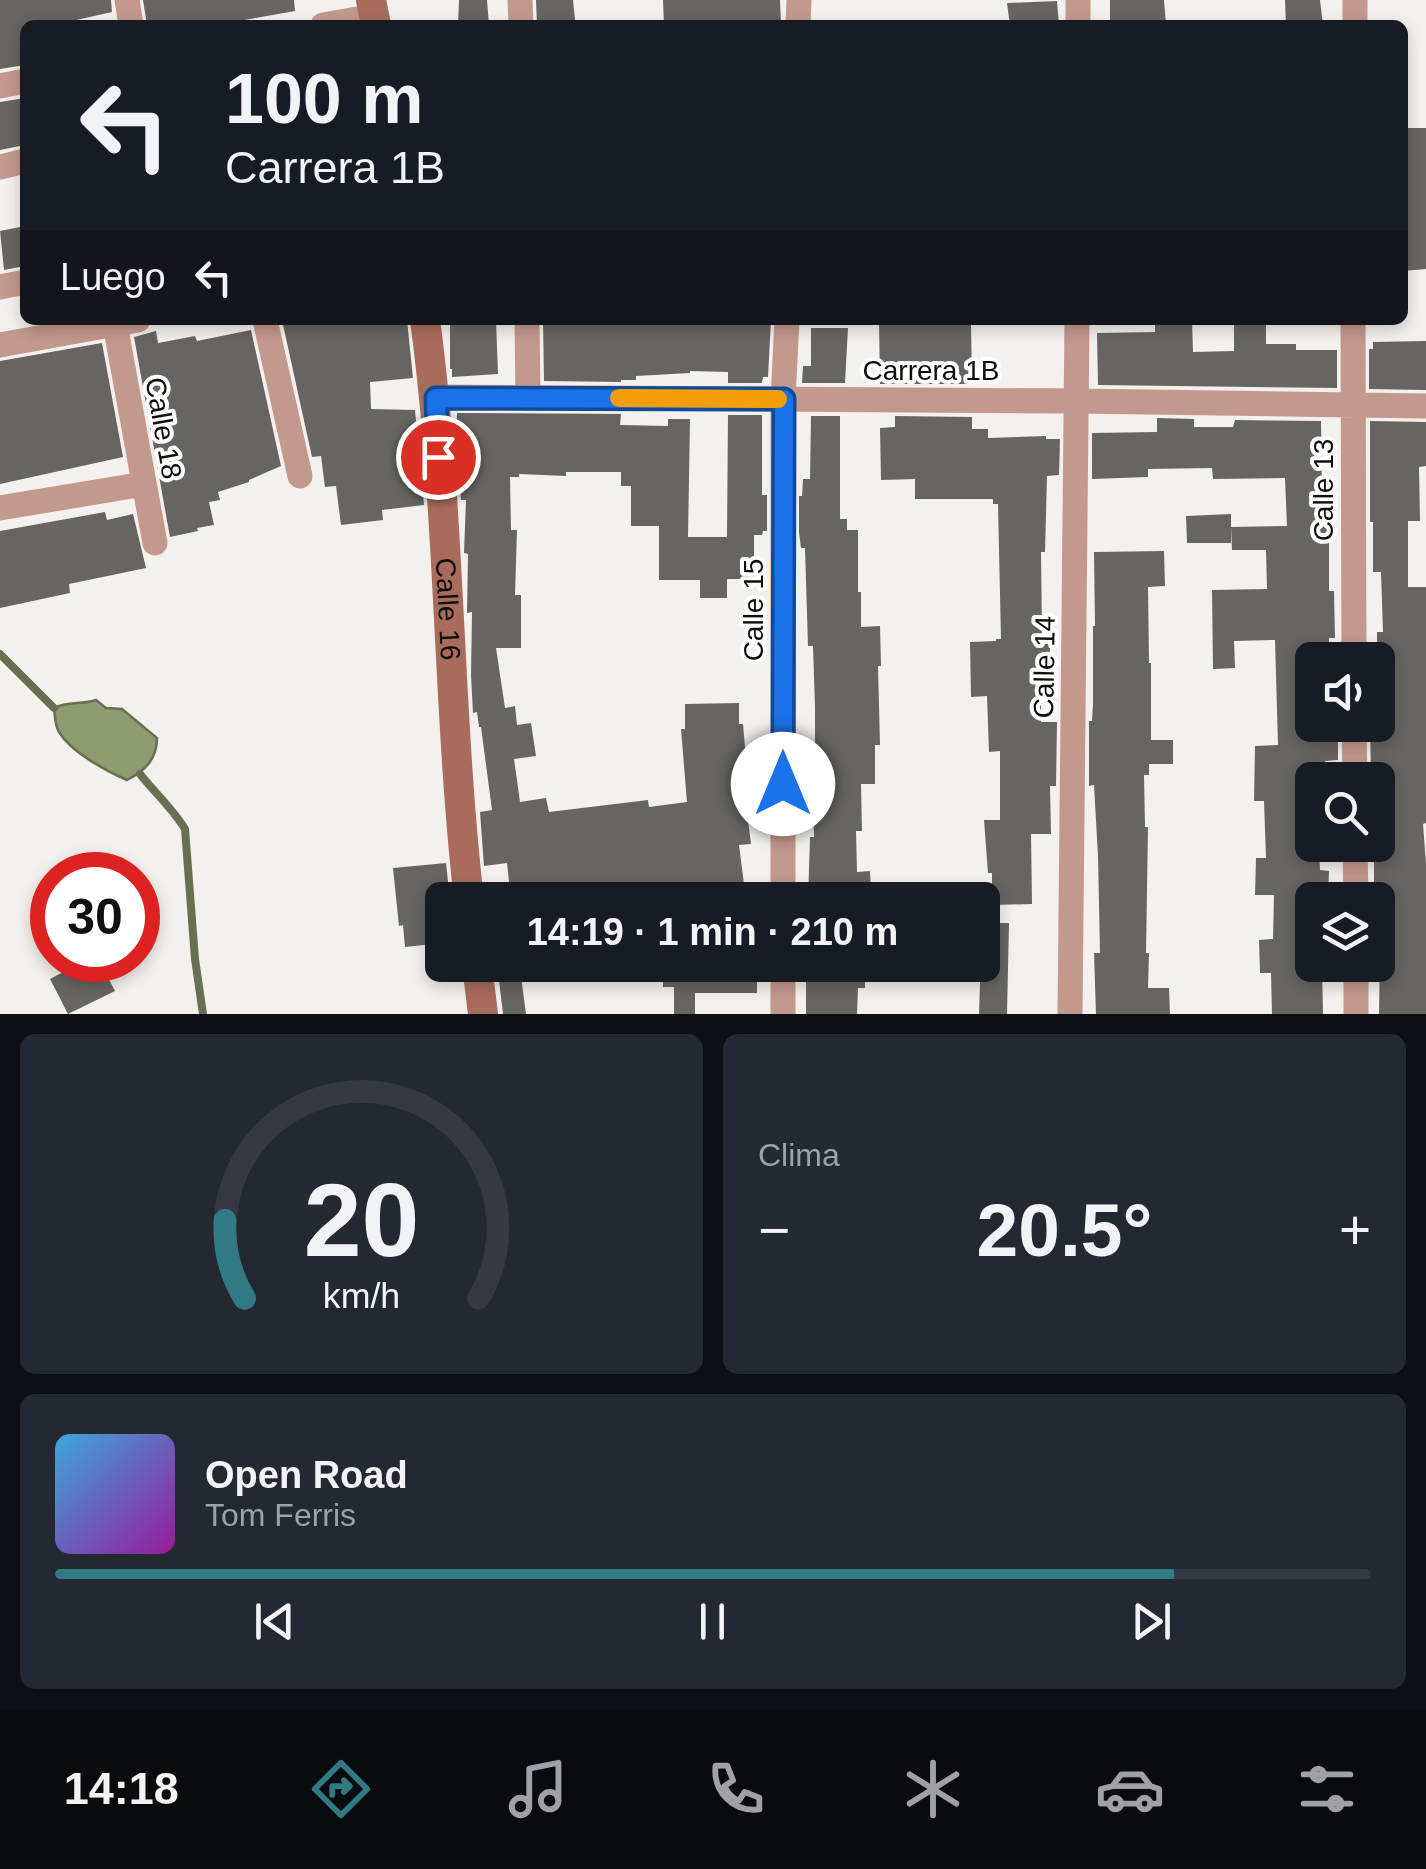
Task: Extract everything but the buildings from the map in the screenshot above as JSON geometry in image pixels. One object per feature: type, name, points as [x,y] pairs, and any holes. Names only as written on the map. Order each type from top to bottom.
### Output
[{"type":"street","points":[[347,20],[374,14]]},
{"type":"street","points":[[0,346],[110,325]]},
{"type":"street","name":"Calle 18","points":[[126,325],[144,484],[156,543]]},
{"type":"street","points":[[266,325],[300,476]]},
{"type":"street","name":"Calle 16","points":[[426,325],[436,398],[468,882]]},
{"type":"street","points":[[526,325],[528,398]]},
{"type":"street","name":"Calle 15","points":[[783,882],[786,325]]},
{"type":"street","name":"Calle 14","points":[[1070,1014],[1076,325]]},
{"type":"street","name":"Calle 13","points":[[1353,325],[1354,642]]},
{"type":"street","name":"Carrera 1B","points":[[436,398],[1426,406]]},
{"type":"street","points":[[0,508],[144,484]]},
{"type":"street","points":[[479,982],[482,1014]]},
{"type":"street","points":[[782,1014],[783,982]]},
{"type":"street","points":[[1356,982],[1356,1014]]},
{"type":"shaded area","points":[[96,700],[106,708],[122,709],[157,738],[149,764],[127,780],[80,754],[58,730],[54,708]]},
{"type":"waterway","points":[[0,654],[54,708]]},
{"type":"waterway","points":[[140,774],[185,829],[203,1014]]},
{"type":"slow traffic","points":[[619,398],[778,399]]},
{"type":"route","points":[[438,457],[436,398],[784,399],[783,784]]}]
